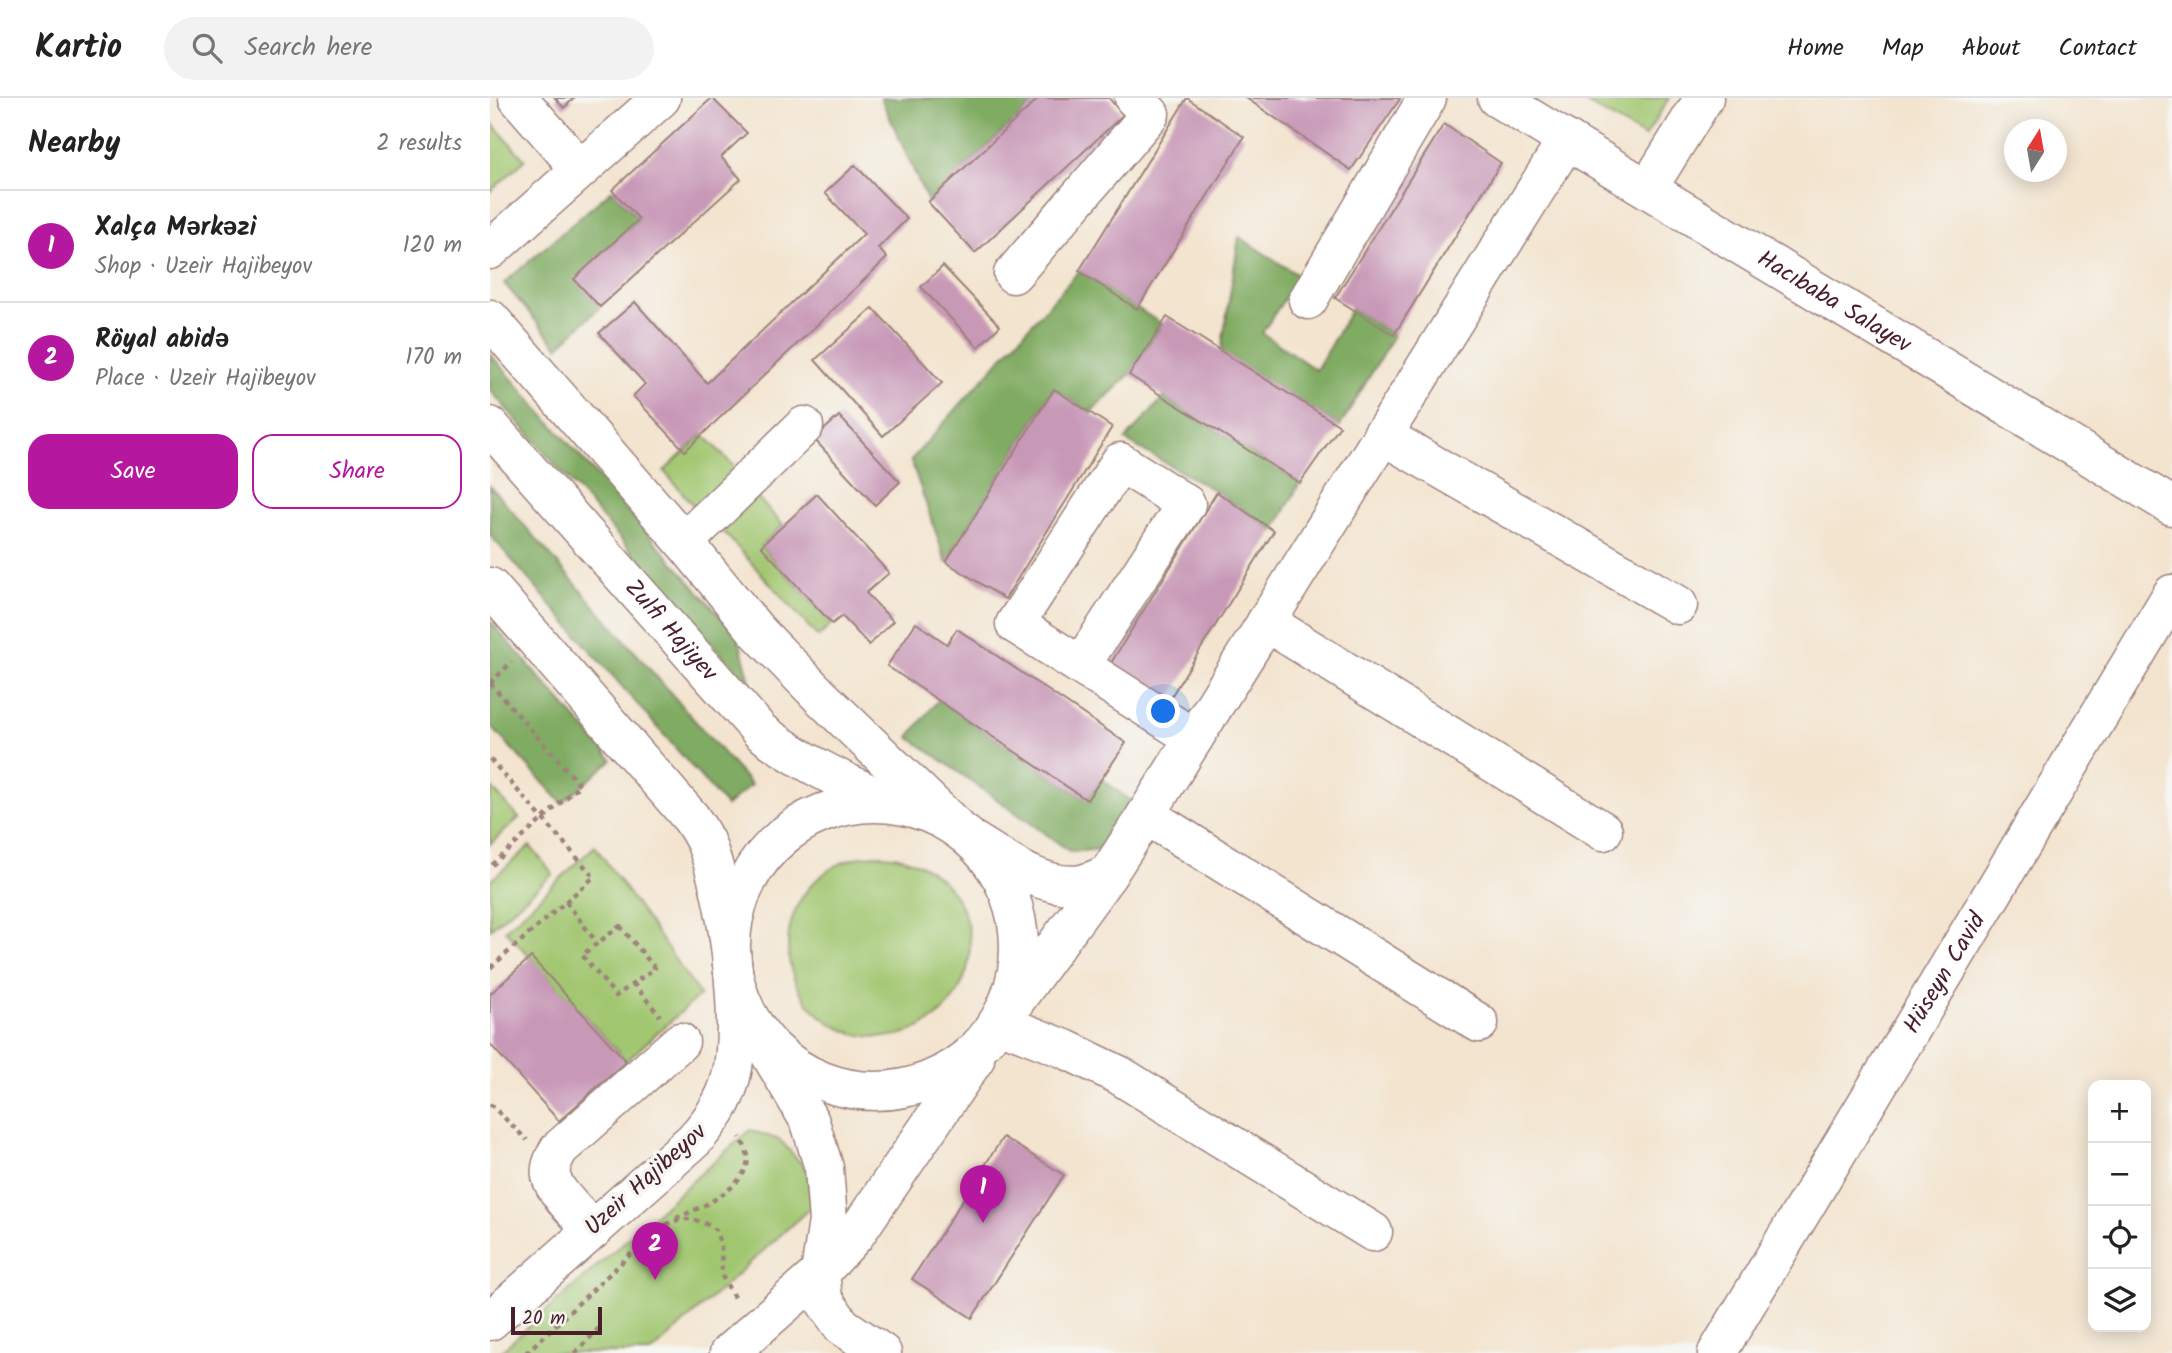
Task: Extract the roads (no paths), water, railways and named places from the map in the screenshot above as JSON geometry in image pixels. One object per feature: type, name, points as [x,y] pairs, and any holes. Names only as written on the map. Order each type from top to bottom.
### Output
[{"type":"street","points":[[518,98],[580,169]]},
{"type":"street","points":[[490,250],[661,98]]},
{"type":"street","points":[[1013,274],[1150,114],[1135,98]]},
{"type":"street","points":[[1308,300],[1427,98]]},
{"type":"street","name":"Hacıbaba Salayev","points":[[1497,98],[2172,506]]},
{"type":"street","points":[[1648,188],[1704,98]]},
{"type":"street","points":[[747,1337],[820,1273],[855,1235],[999,1023],[1108,874],[1567,141]]},
{"type":"street","points":[[490,319],[684,542],[757,631],[820,696],[965,834],[1000,873],[1015,909],[1020,948],[1015,987],[999,1023],[973,1054],[943,1075],[908,1088],[871,1091],[834,1086],[800,1070],[771,1047],[749,1017]]},
{"type":"street","name":"Zulfi Hajiyev","points":[[490,426],[761,732],[821,771],[881,799],[935,815],[965,834]]},
{"type":"street","points":[[684,542],[804,426]]},
{"type":"street","points":[[1382,435],[1678,605]]},
{"type":"street","points":[[1081,665],[1186,504],[1119,462],[1015,624],[1194,738]]},
{"type":"street","points":[[490,587],[691,818],[704,838],[713,865],[737,990],[749,1017],[810,1122],[819,1148],[828,1194],[828,1221],[820,1273],[821,1290],[829,1309],[842,1326],[873,1348]]},
{"type":"street","name":"Hüseyn Cavid","points":[[1717,1353],[2172,594]]},
{"type":"street","points":[[1266,622],[1603,831]]},
{"type":"street","points":[[731,962],[731,930],[738,899],[752,870],[772,845],[797,825],[826,811],[881,799]]},
{"type":"street","points":[[1146,816],[1479,1023]]},
{"type":"street","points":[[965,834],[1012,865],[1057,883],[1086,883],[1108,874]]},
{"type":"street","name":"Uzeir Hajibeyov","points":[[490,1321],[710,1123],[722,1103],[737,1046],[731,962]]},
{"type":"street","points":[[999,1023],[1065,1049],[1119,1076],[1373,1232]]},
{"type":"street","points":[[593,1230],[555,1186],[550,1175],[551,1164],[559,1149],[680,1042]]},
{"type":"street","points":[[747,1337],[776,1323],[810,1326],[873,1348]]},
{"type":"place","name":"Xalça Mərkəzi","points":[[983,1223]]},
{"type":"place","name":"Röyal abidə","points":[[655,1280]]}]
